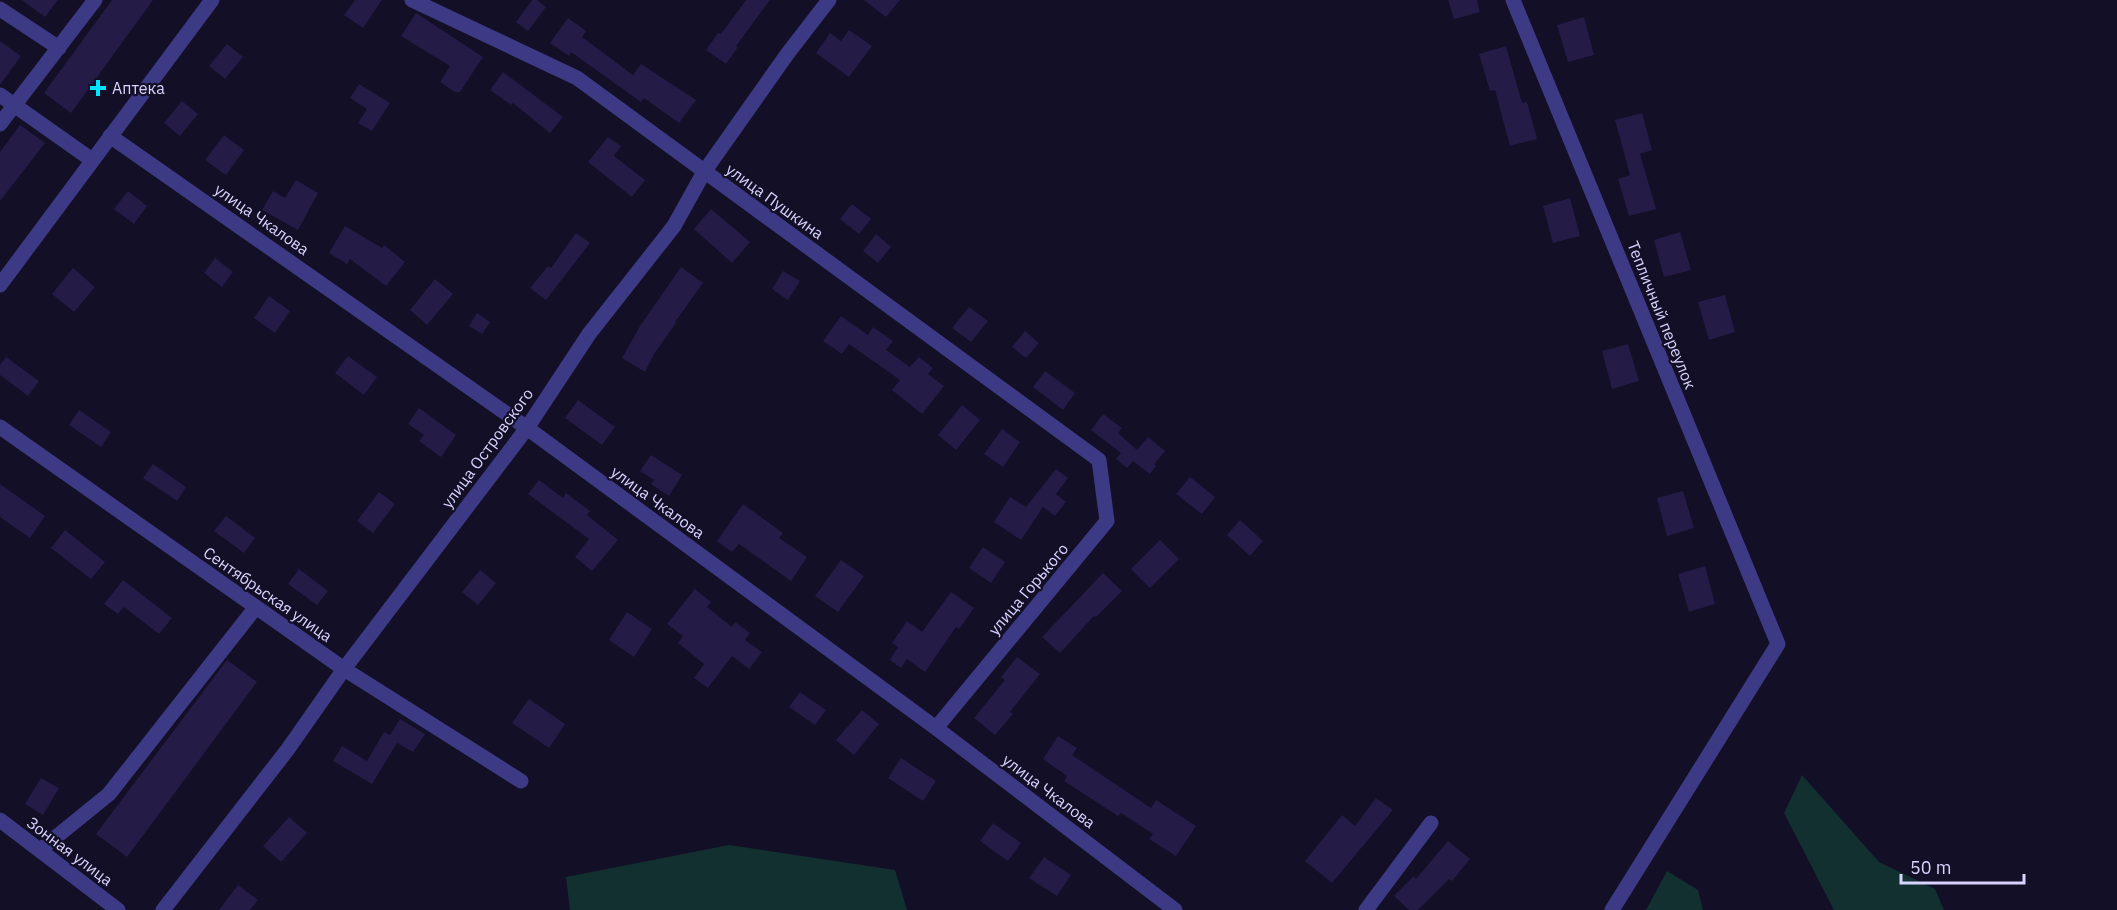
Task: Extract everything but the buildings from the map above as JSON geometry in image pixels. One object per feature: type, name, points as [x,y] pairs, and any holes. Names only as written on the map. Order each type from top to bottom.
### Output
[{"type":"street","points":[[0,124],[95,0]]},
{"type":"street","points":[[0,285],[212,0]]},
{"type":"street","name":"улица Пушкина","points":[[412,0],[577,78],[1099,460]]},
{"type":"street","name":"улица Островского","points":[[163,910],[288,749],[344,669],[527,428],[589,334],[674,225],[704,172],[788,53],[829,0]]},
{"type":"street","name":"Тепличный переулок","points":[[1513,0],[1778,644],[1612,910]]},
{"type":"street","points":[[0,9],[59,48]]},
{"type":"street","points":[[0,95],[92,160]]},
{"type":"street","name":"улица Чкалова","points":[[110,136],[527,428],[936,728],[1175,910]]},
{"type":"street","name":"Сентябрьская улица","points":[[0,427],[344,669],[521,781]]},
{"type":"street","name":"улица Горького","points":[[936,728],[1107,522],[1099,460]]},
{"type":"street","points":[[40,850],[109,794],[256,607]]},
{"type":"street","name":"Зонная улица","points":[[0,820],[118,910]]},
{"type":"street","points":[[1366,910],[1431,823]]},
{"type":"green space","points":[[1802,775],[1879,862],[1935,889],[1944,910],[1834,910],[1784,813]]},
{"type":"green space","points":[[729,845],[895,870],[907,910],[570,910],[566,877]]},
{"type":"green space","points":[[1667,871],[1698,890],[1703,910],[1646,910]]},
{"type":"place","name":"Аптека","points":[[98,88]]}]
